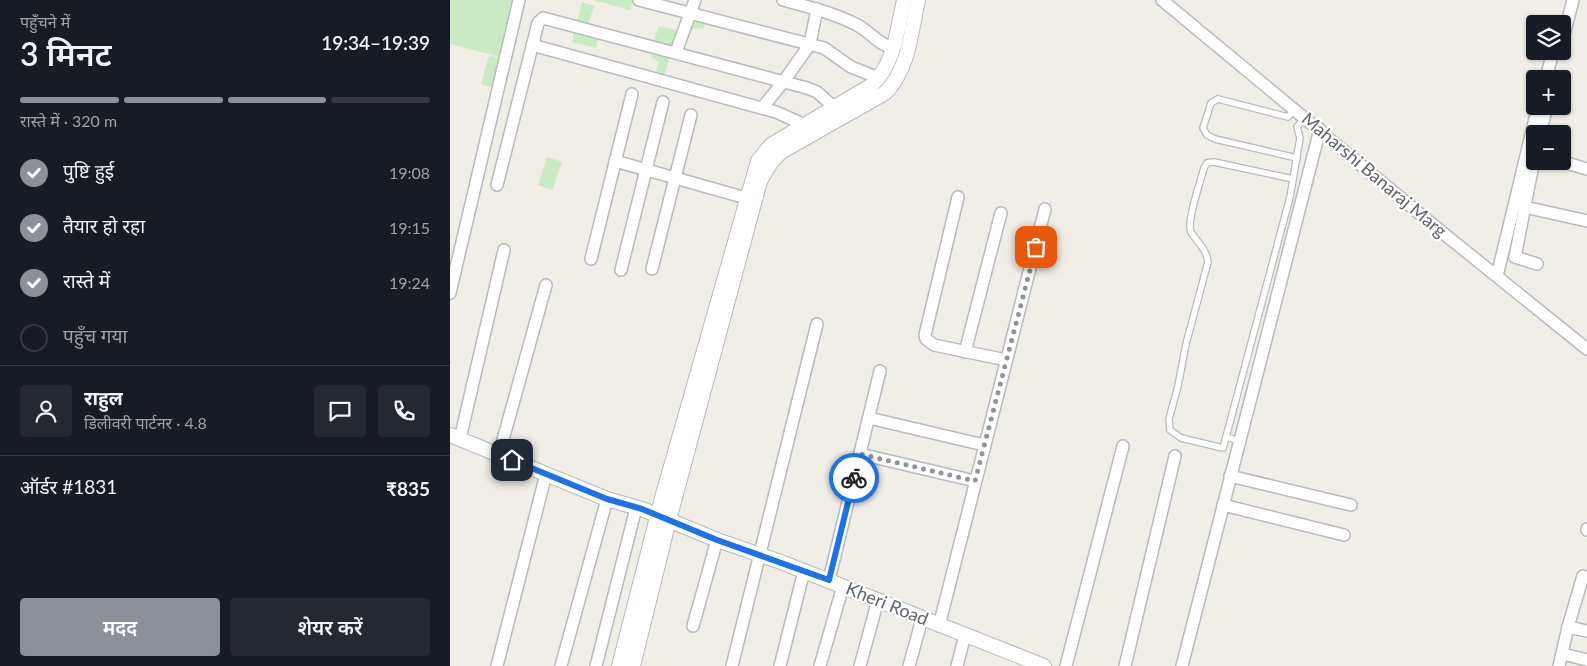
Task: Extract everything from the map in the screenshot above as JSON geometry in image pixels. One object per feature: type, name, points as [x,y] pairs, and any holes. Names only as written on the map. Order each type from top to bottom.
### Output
[{"type":"street","points":[[450,293],[519,0]]},
{"type":"street","points":[[639,0],[824,48],[850,68],[879,78]]},
{"type":"street","points":[[676,52],[695,0]]},
{"type":"street","points":[[783,0],[817,9],[855,24],[881,44],[893,48]]},
{"type":"street","points":[[633,666],[663,518],[753,171],[764,152],[804,125],[872,85],[879,78],[886,68],[893,48],[904,0]]},
{"type":"street","points":[[619,666],[763,176],[772,160],[781,152],[885,92],[893,85],[902,68],[918,0]]},
{"type":"street","name":"Maharshi Banaraj Marg","points":[[1162,0],[1587,349]]},
{"type":"street","points":[[1562,15],[1566,0]]},
{"type":"street","points":[[1569,15],[1573,0]]},
{"type":"street","points":[[762,108],[810,44],[817,9]]},
{"type":"street","points":[[498,185],[538,23],[546,18],[784,81],[817,92],[834,108]]},
{"type":"street","points":[[532,45],[762,108],[804,125]]},
{"type":"street","points":[[591,259],[632,94]]},
{"type":"street","points":[[621,270],[663,102]]},
{"type":"street","points":[[652,269],[691,115]]},
{"type":"street","points":[[1496,276],[1536,115]]},
{"type":"street","points":[[1182,666],[1320,129]]},
{"type":"street","points":[[615,162],[746,198]]},
{"type":"street","points":[[1571,164],[1587,169]]},
{"type":"street","points":[[1532,170],[1515,258],[1537,264]]},
{"type":"street","points":[[958,197],[925,334],[930,343],[1006,360]]},
{"type":"street","points":[[1525,207],[1587,221]]},
{"type":"street","points":[[939,626],[1045,209]]},
{"type":"street","points":[[965,352],[1001,213]]},
{"type":"street","points":[[455,437],[504,250]]},
{"type":"street","points":[[499,454],[546,285]]},
{"type":"street","points":[[732,666],[816,324]]},
{"type":"street","points":[[829,580],[880,372]]},
{"type":"street","points":[[869,418],[984,445]]},
{"type":"street","name":"Kheri Road","points":[[455,437],[607,499],[829,580],[965,635],[1026,663],[1044,666]]},
{"type":"street","points":[[1066,666],[1123,446]]},
{"type":"street","points":[[860,454],[975,481]]},
{"type":"street","points":[[1125,666],[1175,456]]},
{"type":"street","points":[[497,666],[546,474]]},
{"type":"street","points":[[1230,476],[1351,505]]},
{"type":"street","points":[[561,666],[607,499]]},
{"type":"street","points":[[1223,505],[1344,535]]},
{"type":"street","points":[[596,666],[636,508]]},
{"type":"street","points":[[693,626],[717,540]]},
{"type":"street","points":[[780,666],[804,571]]},
{"type":"street","points":[[1560,666],[1568,627],[1582,598],[1583,576]]},
{"type":"street","points":[[820,666],[843,586]]},
{"type":"street","points":[[860,666],[878,600]]},
{"type":"street","points":[[909,666],[922,619]]},
{"type":"street","points":[[1568,627],[1587,632]]},
{"type":"street","points":[[957,666],[965,635]]},
{"type":"street","points":[[1563,654],[1587,660]]},
{"type":"lane","points":[[1295,109],[1288,117],[1218,99],[1211,103],[1203,128],[1207,135],[1215,140],[1297,158]]},
{"type":"lane","points":[[1293,179],[1214,162],[1207,163],[1201,177],[1190,222],[1190,231],[1206,253],[1208,262],[1186,344],[1169,419],[1170,430],[1182,438],[1223,448],[1290,197],[1300,138],[1297,127],[1304,117]]},
{"type":"lane","points":[[1226,439],[1239,441]]},
{"type":"green space","points":[[450,0],[524,0],[508,59],[450,44]]},
{"type":"green space","points":[[593,0],[633,0],[630,10]]},
{"type":"green space","points":[[582,2],[594,6],[588,25],[577,22]]},
{"type":"green space","points":[[684,4],[701,9],[706,20],[704,28],[691,29],[683,50],[654,41],[659,26],[686,32],[682,10]]},
{"type":"green space","points":[[576,24],[600,31],[596,48],[572,42]]},
{"type":"green space","points":[[655,45],[672,50],[662,82],[653,79],[659,61],[651,58]]},
{"type":"green space","points":[[489,55],[502,59],[494,88],[481,84]]},
{"type":"green space","points":[[547,157],[562,162],[552,190],[538,185]]},
{"type":"way so far","points":[[854,478],[860,454],[975,481],[1036,247]]},
{"type":"route","points":[[512,460],[607,499],[642,509],[717,540],[829,580],[854,478]]}]
